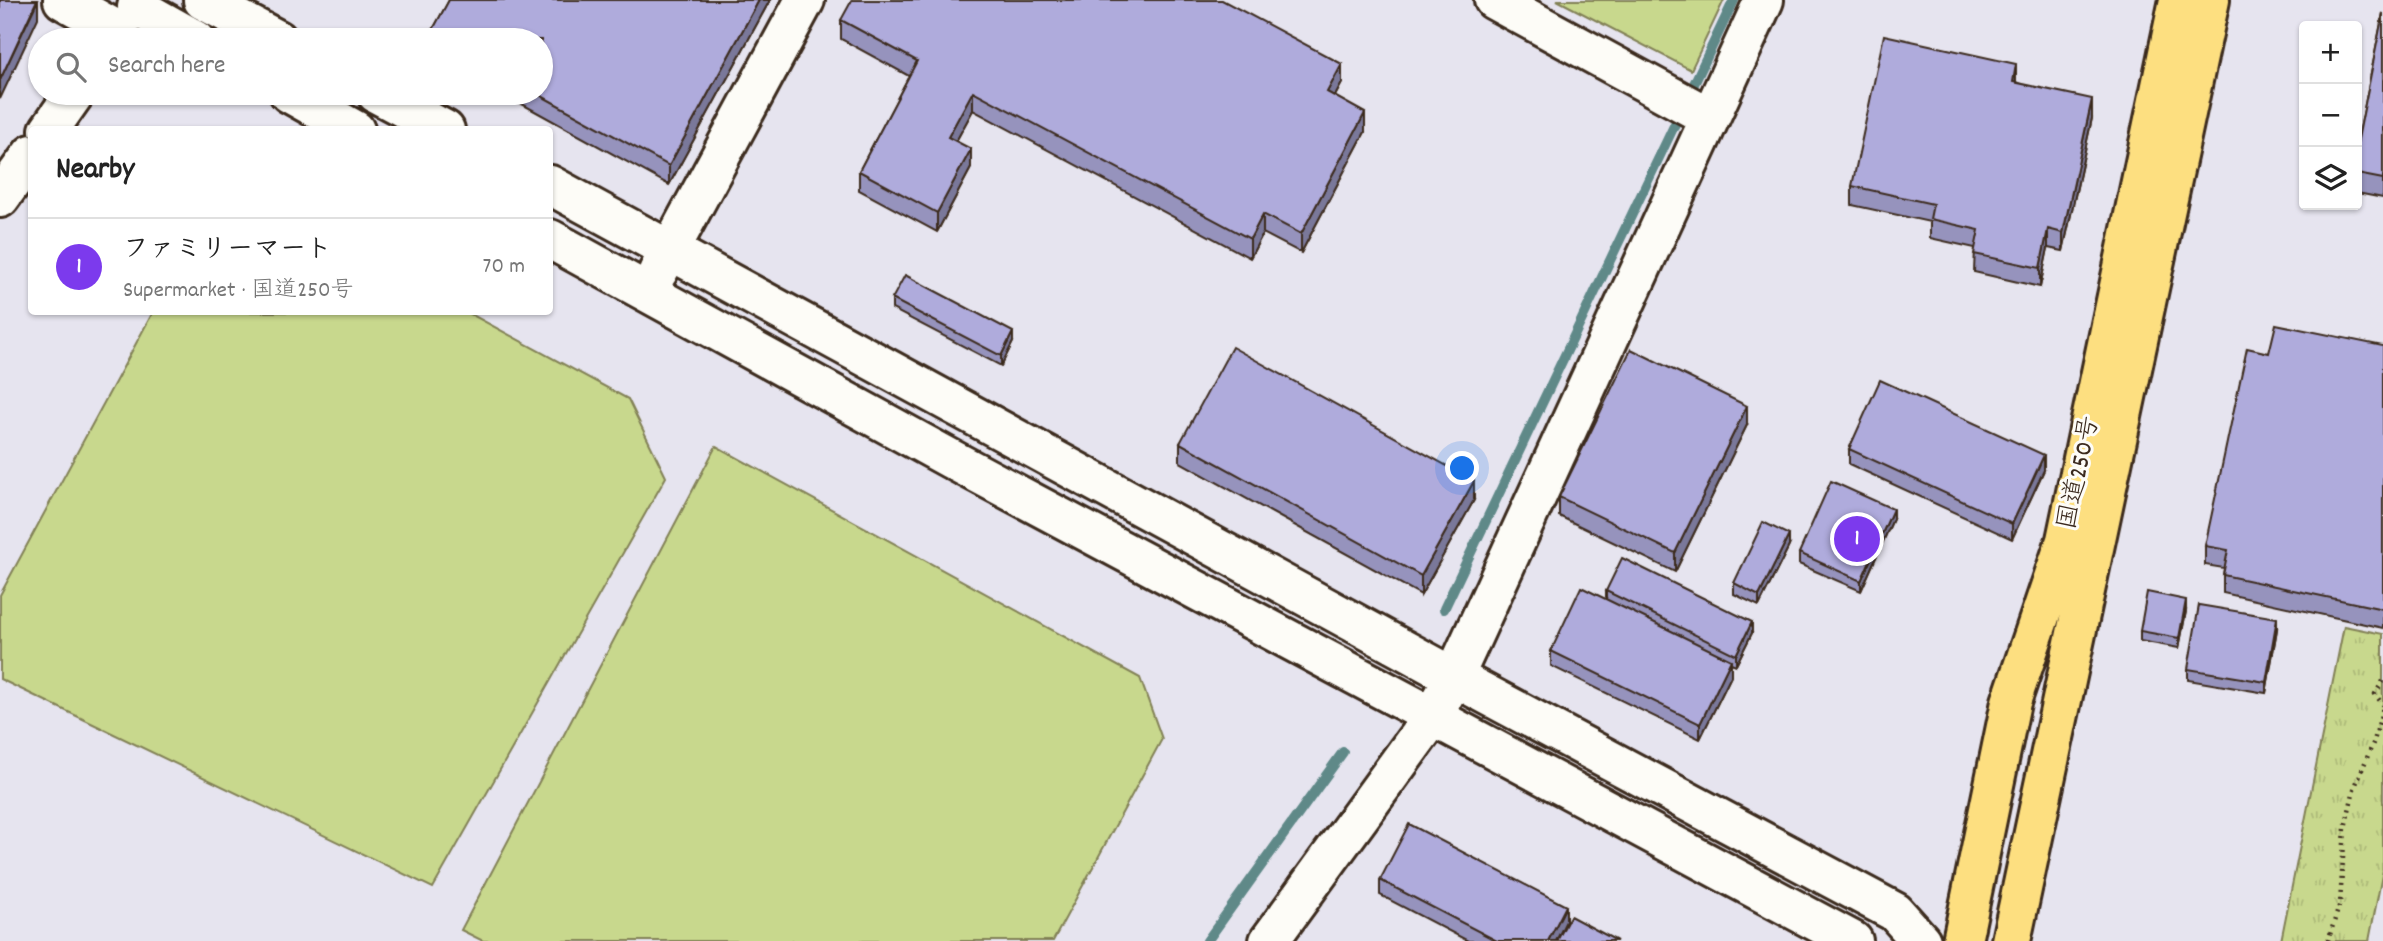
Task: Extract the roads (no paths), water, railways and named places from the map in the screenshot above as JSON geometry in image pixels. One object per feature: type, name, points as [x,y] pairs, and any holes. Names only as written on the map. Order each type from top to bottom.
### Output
[{"type":"highway","name":"国道250号","points":[[1962,941],[2011,702],[2066,540],[2179,0]]},
{"type":"highway","name":"国道250号","points":[[2011,941],[2210,0]]},
{"type":"street","points":[[63,0],[155,28]]},
{"type":"street","points":[[203,0],[256,28]]},
{"type":"street","points":[[646,293],[805,0]]},
{"type":"street","points":[[1494,0],[1709,117]]},
{"type":"street","points":[[1269,941],[1433,716],[1454,677],[1764,0]]},
{"type":"street","points":[[52,126],[67,105]]},
{"type":"street","points":[[310,105],[348,126]]},
{"type":"street","points":[[398,105],[438,126]]},
{"type":"street","points":[[0,198],[28,160]]},
{"type":"street","points":[[553,187],[1454,677],[1895,912],[1921,941]]},
{"type":"street","points":[[553,241],[1853,941]]},
{"type":"waterway","points":[[1444,609],[1734,0]]},
{"type":"waterway","points":[[1207,941],[1343,752]]},
{"type":"place","name":"ファミリーマート","points":[[1857,539]]}]
